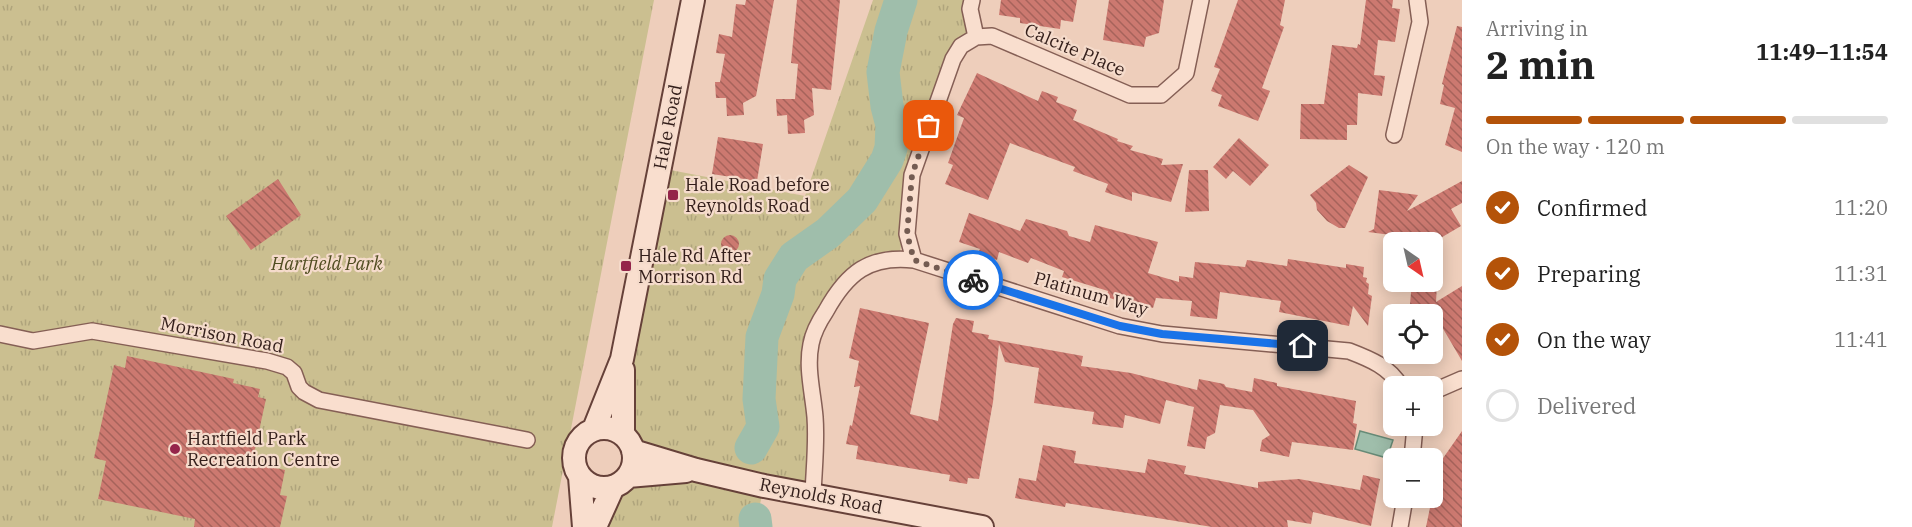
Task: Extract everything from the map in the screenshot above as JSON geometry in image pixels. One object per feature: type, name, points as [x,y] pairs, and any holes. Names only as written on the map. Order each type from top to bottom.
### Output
[{"type":"main road","name":"Hale Road","points":[[594,429],[622,359],[693,0]]},
{"type":"main road","name":"Hale Road","points":[[622,359],[628,443]]},
{"type":"main road","points":[[584,527],[580,477],[573,458],[576,447],[581,438],[594,429],[614,429],[628,443],[634,464],[620,482],[595,527]]},
{"type":"main road","name":"Reynolds Road","points":[[628,443],[696,470],[764,486],[982,527]]},
{"type":"main road","name":"Reynolds Road","points":[[620,482],[696,470]]},
{"type":"main road","points":[[580,477],[595,487],[620,482]]},
{"type":"street","points":[[914,260],[907,234],[912,175],[953,59],[961,46],[976,37],[970,9],[972,0]]},
{"type":"street","name":"Calcite Place","points":[[976,37],[992,36],[1130,95],[1161,95],[1186,72],[1201,0]]},
{"type":"street","points":[[1394,135],[1420,22],[1417,0]]},
{"type":"street","name":"Platinum Way","points":[[813,494],[815,418],[810,373],[811,344],[838,288],[855,272],[878,262],[899,259],[914,260],[1120,326],[1162,334],[1350,351],[1373,360],[1394,376]]},
{"type":"street","name":"Morrison Road","points":[[0,334],[33,341],[92,331],[267,361],[294,373],[299,387],[319,400],[527,440]]},
{"type":"street","points":[[1443,387],[1462,379]]},
{"type":"street","points":[[1400,527],[1403,508]]},
{"type":"green space","name":"Hartfield Park","points":[[0,0],[654,0],[552,527],[0,527]]},
{"type":"green space","points":[[873,0],[972,0],[976,37],[961,46],[912,175],[899,259],[855,272],[811,344],[813,494],[764,486],[755,527],[595,527],[632,470],[634,463],[622,359],[660,168],[805,196]]},
{"type":"shaded area","points":[[1360,431],[1393,440],[1390,448],[1383,448],[1383,457],[1355,449]]},
{"type":"building","points":[[746,0],[774,0],[756,96],[743,103],[744,115],[727,116],[726,98],[716,98],[715,82],[720,82],[725,54],[716,53],[719,34],[732,37],[736,4],[745,5]]},
{"type":"building","points":[[797,0],[840,0],[831,90],[812,88],[814,115],[804,120],[805,133],[788,134],[787,115],[777,116],[776,99],[795,99],[798,64],[791,63]]},
{"type":"building","points":[[1001,0],[1077,0],[1073,22],[1061,20],[1060,29],[1020,23],[1020,18],[999,15]]},
{"type":"building","points":[[1109,0],[1164,0],[1159,33],[1146,37],[1144,47],[1103,40]]},
{"type":"building","points":[[1238,0],[1285,0],[1280,25],[1284,27],[1262,88],[1270,91],[1258,121],[1218,106],[1222,95],[1211,91],[1220,69],[1214,67]]},
{"type":"building","points":[[1366,0],[1393,0],[1392,8],[1400,9],[1395,42],[1378,40],[1374,75],[1385,76],[1382,96],[1358,93],[1357,125],[1347,125],[1347,140],[1300,139],[1301,104],[1324,104],[1332,45],[1357,48],[1358,44],[1360,45]]},
{"type":"building","points":[[1457,26],[1462,27],[1462,152],[1445,145],[1455,108],[1440,104],[1444,85],[1442,84]]},
{"type":"building","points":[[977,73],[1038,101],[1042,91],[1058,97],[1056,102],[1077,110],[1073,120],[1133,146],[1130,150],[1163,159],[1161,165],[1183,164],[1171,202],[1132,192],[1132,201],[1105,192],[1108,184],[1073,171],[1075,167],[1010,143],[988,200],[945,184],[953,165],[948,163],[964,118],[957,115]]},
{"type":"building","points":[[718,137],[763,144],[757,181],[712,174]]},
{"type":"building","points":[[1239,138],[1269,165],[1250,186],[1233,171],[1226,179],[1213,167]]},
{"type":"building","points":[[1349,165],[1368,177],[1345,228],[1339,228],[1327,221],[1317,210],[1316,203],[1310,195]]},
{"type":"building","points":[[1189,170],[1208,170],[1209,211],[1185,212]]},
{"type":"building","points":[[278,179],[301,215],[251,250],[226,216]]},
{"type":"building","points":[[1462,181],[1462,203],[1451,209],[1461,226],[1443,237],[1443,232],[1383,232],[1383,234],[1368,232],[1374,229],[1379,190],[1418,195],[1407,211]]},
{"type":"building","points":[[969,213],[1020,231],[1026,219],[1067,231],[1069,236],[1090,242],[1095,225],[1158,242],[1148,273],[1179,282],[1179,276],[1193,278],[1195,262],[1245,267],[1247,260],[1287,266],[1288,259],[1346,268],[1346,264],[1364,267],[1363,277],[1367,278],[1368,294],[1372,296],[1368,326],[1353,306],[1349,326],[1279,312],[1281,301],[1220,292],[1217,319],[1190,316],[1192,301],[1156,298],[1153,308],[1131,301],[1130,305],[1107,297],[1108,291],[1062,277],[1064,271],[1031,258],[1028,263],[999,252],[997,260],[978,253],[980,249],[959,242]]},
{"type":"building","points":[[730,235],[736,238],[739,244],[736,250],[730,253],[724,250],[721,244],[724,238]]},
{"type":"building","points":[[1462,286],[1462,361],[1443,329],[1443,304],[1410,304],[1411,292],[1437,292],[1436,302]]},
{"type":"building","points":[[860,308],[929,323],[910,414],[938,421],[953,324],[956,318],[974,321],[972,332],[989,335],[988,339],[1083,356],[1081,366],[1131,373],[1197,390],[1199,379],[1252,392],[1254,378],[1277,383],[1277,386],[1356,401],[1353,423],[1357,424],[1353,450],[1292,442],[1289,457],[1260,451],[1262,440],[1270,435],[1253,410],[1220,405],[1215,433],[1207,437],[1205,449],[1187,446],[1194,407],[1166,400],[1160,424],[1125,415],[1123,428],[1092,424],[1094,412],[1034,403],[1039,368],[1005,362],[999,344],[993,402],[979,479],[968,478],[967,484],[949,481],[950,475],[856,459],[858,446],[846,444],[860,386],[854,387],[859,361],[849,358]]},
{"type":"building","name":"Hartfield Park Recreation Centre","points":[[127,356],[234,379],[233,383],[260,389],[258,397],[266,399],[252,463],[285,470],[280,495],[287,496],[280,527],[194,527],[195,519],[98,499],[106,461],[94,458],[114,365],[125,368]]},
{"type":"building","points":[[1462,431],[1462,527],[1426,527],[1430,508],[1443,508],[1443,458]]},
{"type":"building","points":[[1043,445],[1076,451],[1074,463],[1145,473],[1148,459],[1186,466],[1184,474],[1258,488],[1258,482],[1299,479],[1360,490],[1363,475],[1380,479],[1371,526],[1313,512],[1311,524],[1287,520],[1288,527],[1212,527],[1066,503],[1065,507],[1015,498],[1019,478],[1036,481]]},
{"type":"waterway","points":[[751,448],[763,427],[759,399],[762,337],[778,294],[780,279],[794,257],[828,233],[862,200],[887,160],[891,148],[892,125],[883,72],[891,31],[901,0]]},
{"type":"waterway","points":[[755,519],[756,527]]},
{"type":"way so far","points":[[929,126],[912,175],[907,234],[914,260],[973,280]]},
{"type":"place","name":"Hale Road before Reynolds Road","points":[[673,195]]},
{"type":"place","name":"Hale Rd After Morrison Rd","points":[[626,266]]},
{"type":"place","name":"Hartfield Park Recreation Centre","points":[[175,449]]},
{"type":"route","points":[[973,280],[1120,326],[1162,334],[1303,346]]}]
